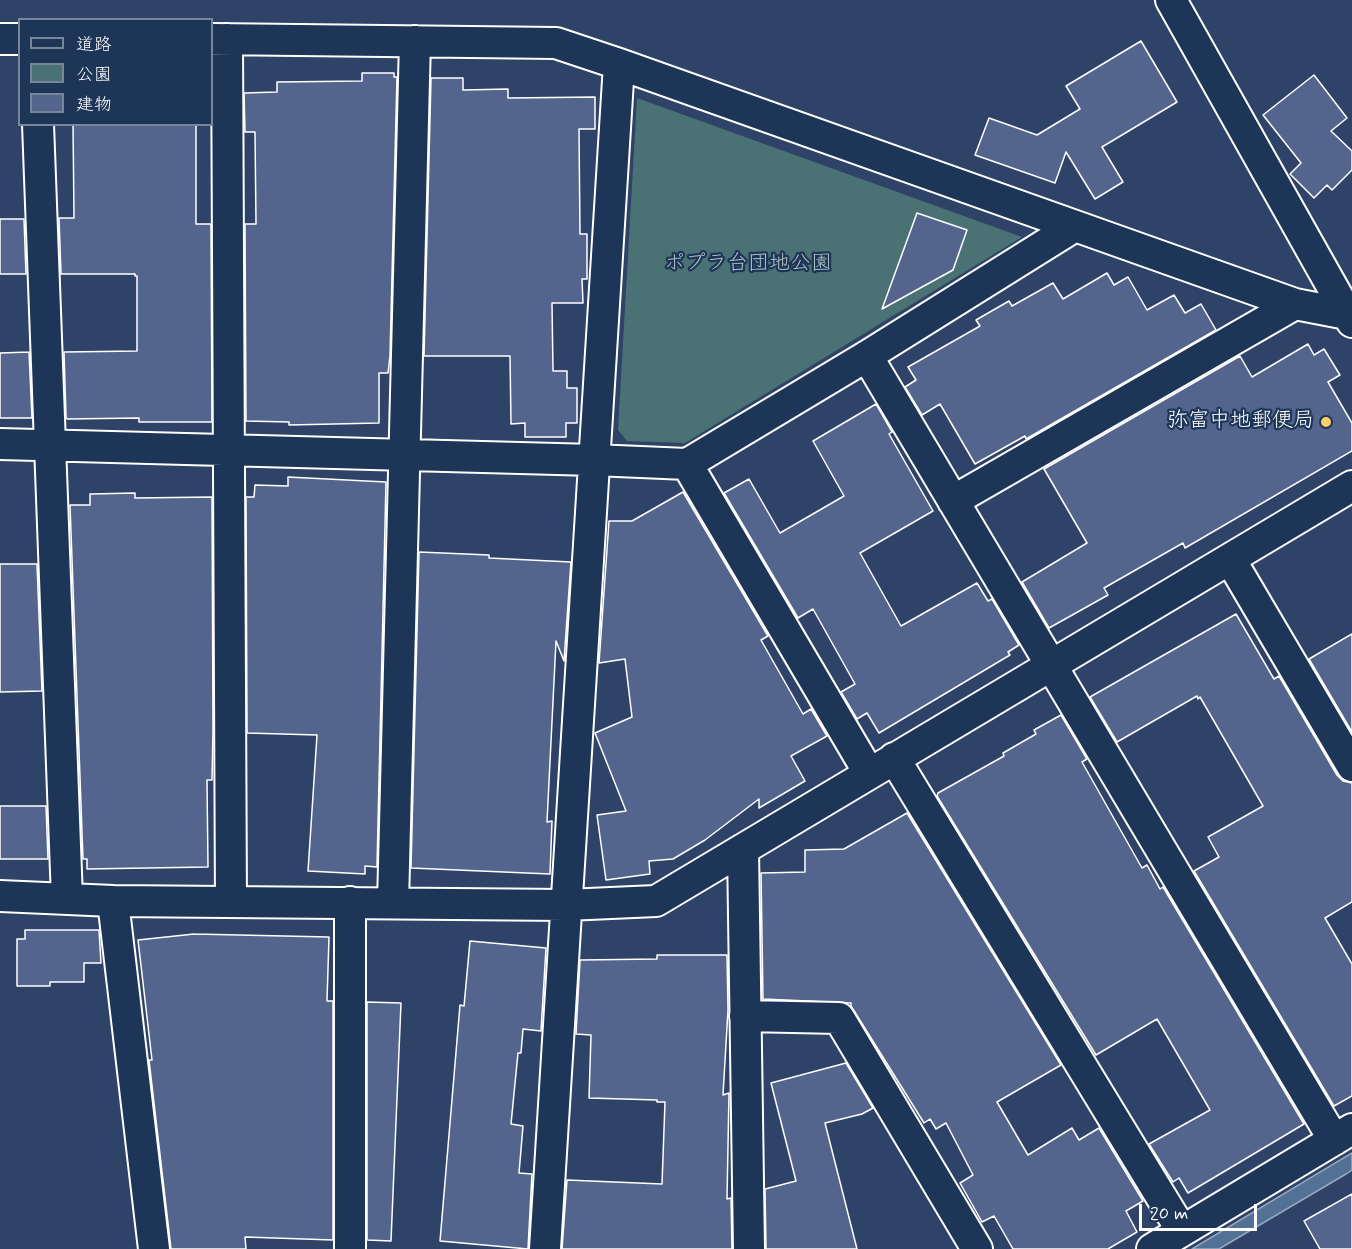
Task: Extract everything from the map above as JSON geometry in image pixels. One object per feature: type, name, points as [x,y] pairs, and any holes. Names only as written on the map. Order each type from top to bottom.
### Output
[{"type":"street","points":[[1171,0],[1350,316]]},
{"type":"street","points":[[0,39],[18,39]]},
{"type":"street","points":[[231,902],[229,450],[219,39],[556,43],[619,63],[1295,304],[1350,316]]},
{"type":"street","points":[[393,903],[415,42]]},
{"type":"street","points":[[545,1249],[619,63]]},
{"type":"street","points":[[38,126],[68,898]]},
{"type":"street","points":[[0,444],[687,464],[867,356],[1075,226]]},
{"type":"street","points":[[953,501],[1295,304]]},
{"type":"street","points":[[867,356],[1051,665],[1343,1135],[1152,1249]]},
{"type":"street","points":[[687,464],[1182,1231]]},
{"type":"street","points":[[0,896],[114,901],[567,905],[656,901],[1352,486]]},
{"type":"street","points":[[1230,559],[1352,765]]},
{"type":"street","points":[[743,849],[749,1249]]},
{"type":"street","points":[[114,901],[154,1249]]},
{"type":"street","points":[[350,902],[350,1249]]},
{"type":"street","points":[[745,1016],[839,1018],[976,1249]]},
{"type":"green space","name":"ポプラ台団地公園","points":[[637,98],[1022,237],[685,443],[627,441],[618,430]]},
{"type":"water","points":[[1352,1153],[1352,1170],[1346,1174],[1219,1249],[1192,1249]]},
{"type":"building","points":[[1141,41],[1177,102],[1102,147],[1123,182],[1095,199],[1066,152],[1055,183],[975,155],[989,118],[1037,135],[1080,109],[1066,86]]},
{"type":"building","points":[[362,73],[394,73],[394,77],[397,77],[390,356],[388,373],[379,373],[379,423],[289,425],[289,422],[246,421],[245,224],[256,224],[255,132],[245,132],[244,93],[277,92],[277,82],[362,81]]},
{"type":"building","points":[[1314,75],[1347,118],[1331,131],[1352,151],[1352,170],[1332,190],[1327,185],[1314,198],[1290,174],[1301,163],[1263,115]]},
{"type":"building","points":[[431,78],[463,78],[463,90],[508,89],[508,98],[595,97],[595,129],[579,129],[580,234],[587,234],[587,279],[582,279],[583,303],[552,303],[553,371],[567,371],[567,388],[577,388],[577,423],[566,423],[566,437],[525,437],[525,423],[511,424],[510,356],[424,356]]},
{"type":"building","points":[[73,126],[196,126],[196,224],[211,224],[212,422],[139,422],[139,418],[67,419],[64,352],[137,351],[137,276],[135,274],[61,274],[59,218],[74,218]]},
{"type":"building","points":[[917,213],[967,230],[953,270],[882,309]]},
{"type":"building","points":[[0,219],[24,219],[26,274],[0,274]]},
{"type":"building","points":[[1107,273],[1114,285],[1128,277],[1147,310],[1174,295],[1185,313],[1201,304],[1216,330],[1026,439],[1025,436],[975,464],[940,404],[922,415],[905,387],[916,380],[908,367],[980,326],[976,320],[1009,301],[1012,306],[1053,283],[1063,299]]},
{"type":"building","points":[[1308,344],[1314,355],[1324,349],[1340,375],[1328,382],[1352,423],[1352,451],[1185,548],[1183,543],[1104,588],[1108,595],[1049,628],[1022,582],[1087,543],[1044,469],[1240,356],[1252,377]]},
{"type":"building","points":[[29,352],[32,418],[0,418],[0,353]]},
{"type":"building","points":[[876,404],[892,432],[889,434],[933,511],[860,553],[901,626],[977,583],[988,601],[992,599],[1019,645],[1008,652],[1010,655],[879,733],[867,713],[857,719],[841,692],[855,684],[813,609],[798,618],[724,493],[749,479],[780,533],[844,496],[813,441]]},
{"type":"building","points":[[288,477],[386,482],[377,867],[365,866],[365,874],[308,871],[317,735],[247,733],[246,497],[254,497],[255,485],[288,486]]},
{"type":"building","points":[[683,492],[768,636],[761,640],[803,714],[811,709],[827,736],[791,756],[805,781],[759,808],[759,799],[705,840],[673,859],[649,861],[650,874],[606,880],[597,815],[626,811],[595,733],[632,717],[625,659],[599,663],[609,521],[632,521]]},
{"type":"building","points":[[135,493],[135,498],[212,497],[213,731],[212,780],[207,780],[208,867],[87,869],[87,859],[83,859],[70,505],[90,505],[90,494]]},
{"type":"building","points":[[419,552],[571,562],[564,661],[556,641],[547,822],[552,821],[550,874],[411,868]]},
{"type":"building","points":[[0,564],[37,564],[42,691],[0,692]]},
{"type":"building","points":[[1236,614],[1274,679],[1279,676],[1337,775],[1343,781],[1352,783],[1352,902],[1325,918],[1352,964],[1352,1096],[1334,1106],[1194,871],[1219,857],[1208,837],[1263,806],[1200,697],[1198,699],[1197,696],[1117,742],[1090,697]]},
{"type":"building","points":[[1352,634],[1352,732],[1309,659]]},
{"type":"building","points":[[1061,715],[1087,759],[1082,762],[1142,868],[1147,865],[1160,889],[1163,887],[1304,1124],[1188,1193],[1179,1178],[1173,1182],[1149,1144],[1210,1110],[1157,1019],[1096,1055],[937,796],[938,793],[1004,756],[1003,753],[1036,734],[1034,730]]},
{"type":"building","points":[[0,806],[46,806],[48,859],[0,859]]},
{"type":"building","points":[[907,813],[1061,1065],[997,1102],[1028,1155],[1072,1128],[1079,1140],[1099,1128],[1143,1201],[1126,1211],[1137,1232],[1108,1249],[1013,1249],[994,1216],[982,1222],[960,1183],[973,1175],[946,1123],[936,1129],[930,1119],[924,1123],[851,1003],[763,999],[761,873],[805,872],[805,850],[844,849]]},
{"type":"building","points":[[25,930],[99,930],[101,963],[84,963],[84,982],[50,982],[50,986],[17,986],[17,939],[25,939]]},
{"type":"building","points":[[194,934],[329,937],[327,1001],[333,1001],[333,1240],[245,1237],[246,1249],[171,1249],[149,1060],[152,1060],[138,940]]},
{"type":"building","points":[[470,941],[546,948],[541,1031],[523,1029],[521,1053],[518,1053],[511,1124],[523,1126],[519,1173],[532,1174],[528,1249],[440,1241],[460,1005],[464,1006]]},
{"type":"building","points":[[657,955],[727,955],[728,1010],[723,1095],[729,1093],[727,1199],[731,1198],[732,1249],[562,1249],[567,1180],[662,1184],[665,1102],[589,1098],[591,1035],[576,1034],[580,960],[657,959]]},
{"type":"building","points":[[367,1002],[401,1003],[391,1241],[367,1240]]},
{"type":"building","points":[[846,1063],[873,1108],[862,1114],[825,1123],[857,1249],[766,1249],[765,1189],[796,1181],[771,1083]]},
{"type":"building","points":[[1352,1194],[1352,1249],[1320,1249],[1304,1221]]},
{"type":"place","name":"弥富中地郵便局","points":[[1326,422]]}]
